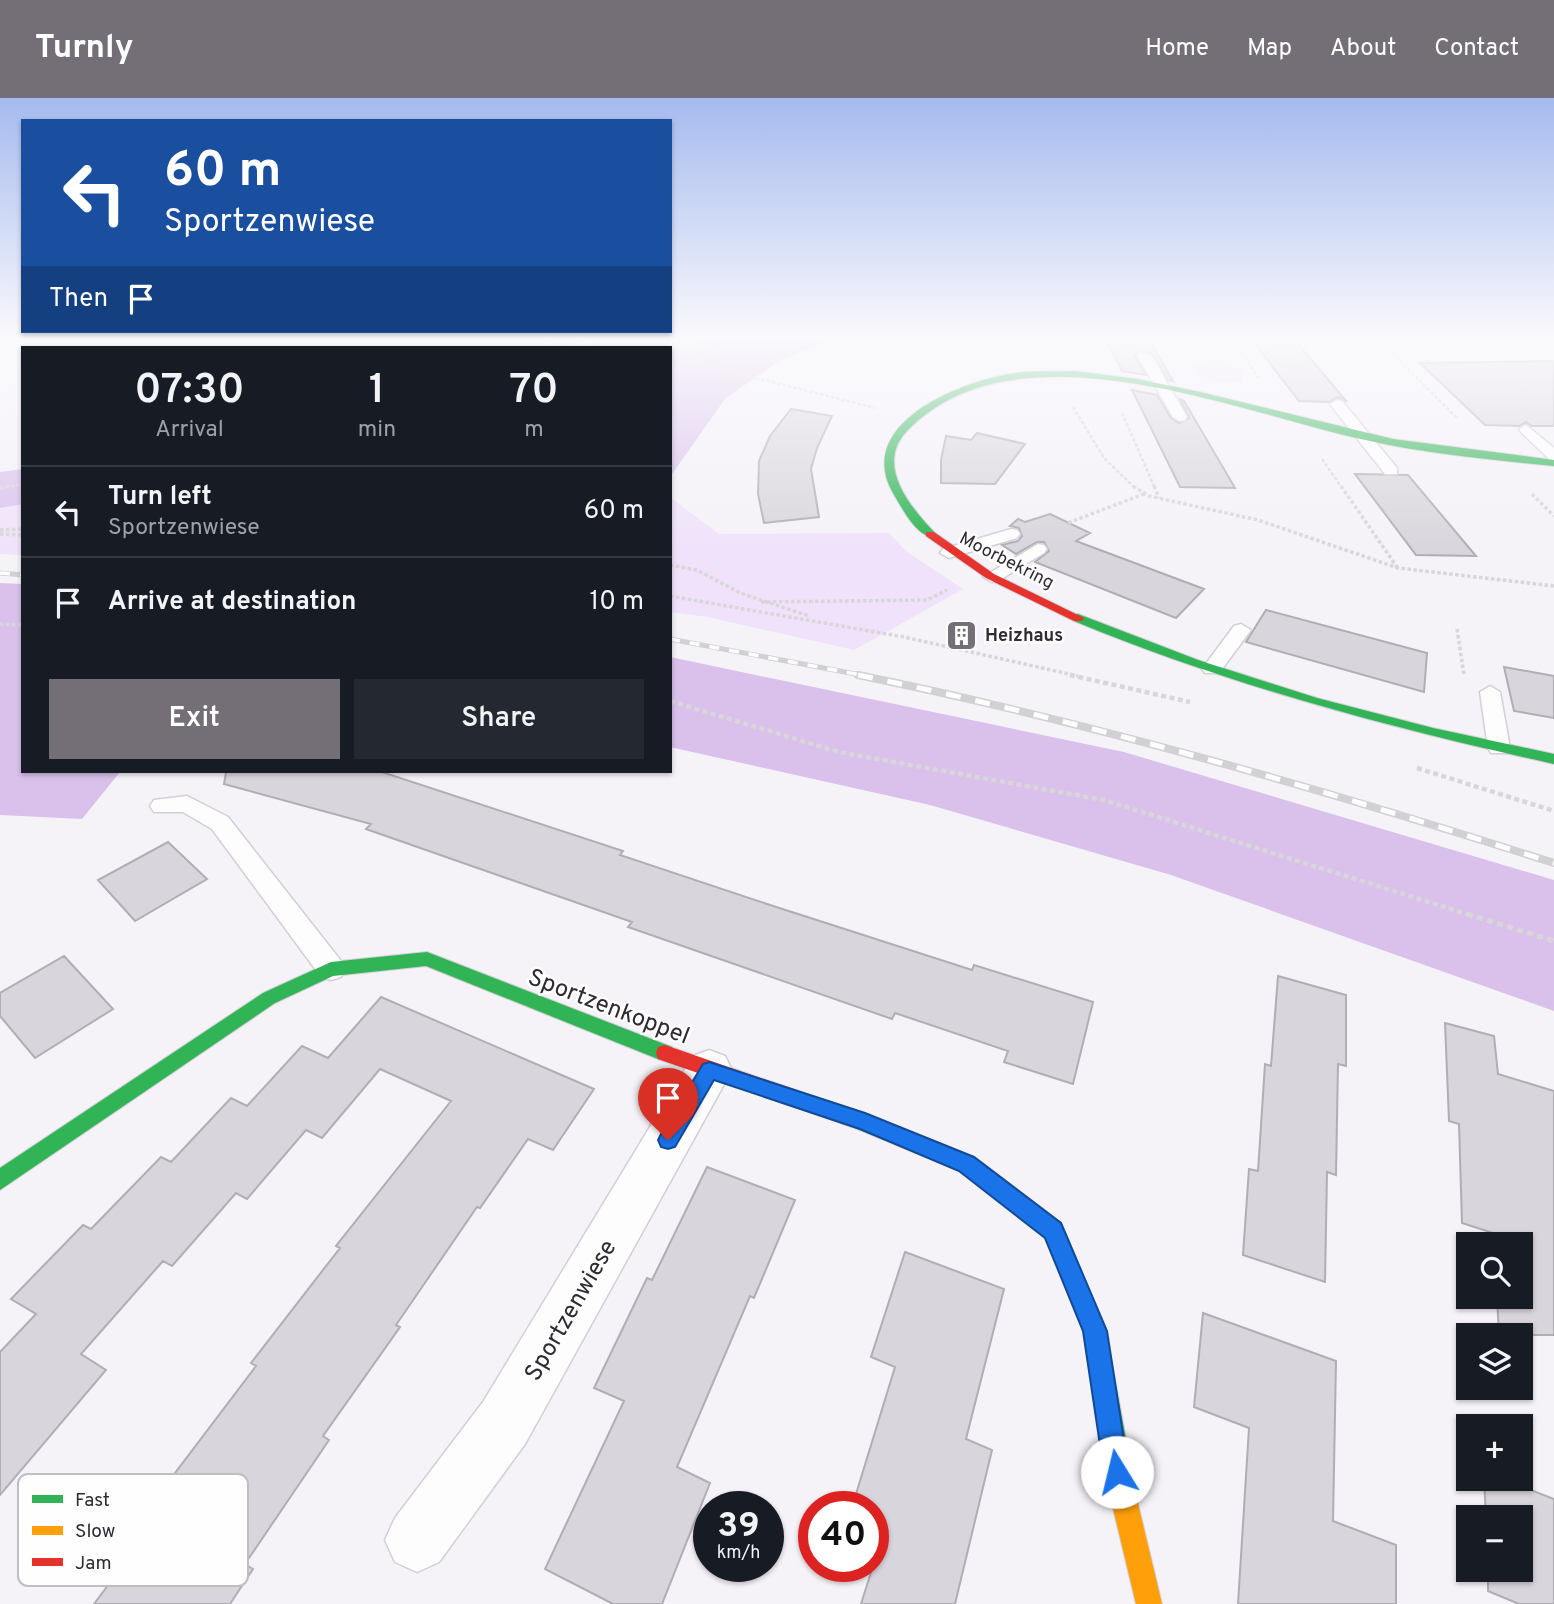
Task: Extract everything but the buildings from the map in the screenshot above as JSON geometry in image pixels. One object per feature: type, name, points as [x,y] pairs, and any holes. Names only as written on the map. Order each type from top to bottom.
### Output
[{"type":"street","name":"Moorbekring","points":[[927,409],[914,417],[896,436],[888,450],[887,474],[896,498],[912,520],[949,553],[987,575],[1094,623],[1212,668],[1328,705],[1554,760]]},
{"type":"street","name":"Moorbekring","points":[[1253,409],[1360,435],[1457,452],[1554,463]]},
{"type":"street","name":"Sportzenkoppel","points":[[0,1180],[269,998],[331,969],[427,959],[709,1070],[865,1122],[967,1164],[1053,1230],[1095,1331],[1117,1472],[1149,1604]]},
{"type":"street","name":"Sportzenwiese","points":[[417,1540],[504,1423],[709,1070]]},
{"type":"lane","points":[[1176,409],[1180,417]]},
{"type":"lane","points":[[1342,409],[1391,471]]},
{"type":"lane","points":[[1525,429],[1554,456]]},
{"type":"lane","points":[[949,553],[1010,534]]},
{"type":"lane","points":[[987,575],[1038,549]]},
{"type":"lane","points":[[1212,668],[1241,630]]},
{"type":"lane","points":[[1490,692],[1499,748]]},
{"type":"lane","points":[[162,806],[187,804],[220,823],[331,969]]},
{"type":"path","points":[[883,409],[914,417]]},
{"type":"path","points":[[1074,409],[1109,467],[1144,493],[1258,520],[1398,568],[1554,586]]},
{"type":"path","points":[[1121,409],[1159,498]]},
{"type":"path","points":[[1302,422],[1303,432],[1398,568]]},
{"type":"path","points":[[0,488],[21,484]]},
{"type":"path","points":[[1069,521],[1144,493]]},
{"type":"path","points":[[0,532],[21,529]]},
{"type":"path","points":[[0,532],[21,535]]},
{"type":"path","points":[[672,565],[699,569],[726,587],[761,602],[831,622]]},
{"type":"path","points":[[761,602],[927,600],[987,575]]},
{"type":"path","points":[[672,596],[831,622],[1199,703]]},
{"type":"path","points":[[0,624],[21,625]]},
{"type":"path","points":[[672,702],[839,752],[1104,800],[1554,941]]},
{"type":"path","points":[[1416,767],[1554,811]]},
{"type":"shaded area","points":[[672,409],[718,409],[672,474]]},
{"type":"shaded area","points":[[21,469],[21,504],[0,508],[0,472]]},
{"type":"shaded area","points":[[672,499],[719,534],[889,533],[907,552],[963,589],[854,650],[708,617],[672,612]]},
{"type":"shaded area","points":[[21,504],[21,555],[0,554],[0,508]]},
{"type":"shaded area","points":[[0,583],[21,584],[21,773],[119,773],[82,819],[0,815]]},
{"type":"shaded area","points":[[672,657],[1124,752],[1554,880],[1554,1011],[1171,875],[930,805],[672,747]]},
{"type":"railway","points":[[0,573],[21,575]]},
{"type":"railway","points":[[672,639],[866,676]]},
{"type":"railway","points":[[858,675],[1122,736],[1295,784],[1554,863]]},
{"type":"traffic: fast","points":[[928,409],[915,417],[900,432],[891,446],[888,460],[894,486],[923,529],[930,534]]},
{"type":"traffic: fast","points":[[1255,409],[1370,438],[1462,453],[1554,463]]},
{"type":"traffic: fast","points":[[1078,618],[1135,642],[1253,683],[1373,717],[1554,759]]},
{"type":"traffic: fast","points":[[0,1180],[269,998],[331,969],[427,959],[665,1053]]},
{"type":"traffic: fast","points":[[852,1118],[967,1164],[1053,1230],[1095,1331],[1125,1504]]},
{"type":"traffic: slow","points":[[1125,1504],[1149,1604]]},
{"type":"traffic: jam","points":[[930,534],[990,576],[1078,618]]},
{"type":"traffic: jam","points":[[665,1053],[852,1118]]},
{"type":"place","name":"Heizhaus","points":[[962,635]]},
{"type":"route","points":[[668,1140],[709,1070],[865,1122],[967,1164],[1053,1230],[1095,1331],[1117,1472]]}]
